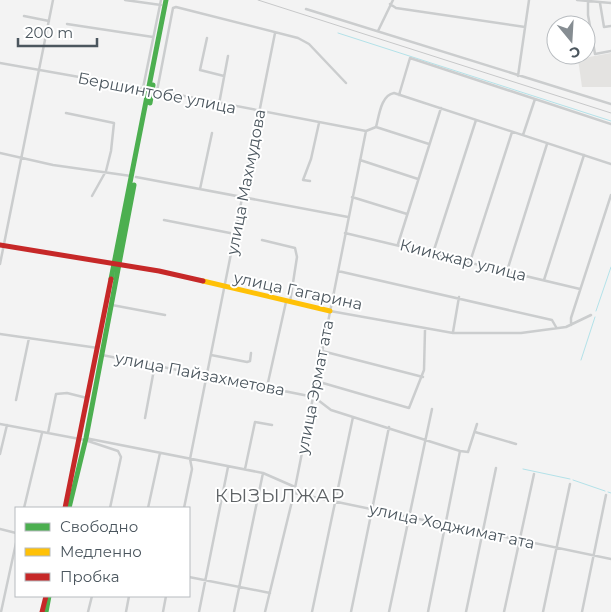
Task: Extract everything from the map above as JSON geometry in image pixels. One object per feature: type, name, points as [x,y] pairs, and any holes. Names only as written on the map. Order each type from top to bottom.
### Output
[{"type":"main road","points":[[65,507],[83,439],[89,398],[117,266],[168,0]]},
{"type":"main road","name":"улица Гагарина","points":[[2,246],[159,272],[330,311]]},
{"type":"main road","points":[[70,507],[112,305],[117,266]]},
{"type":"main road","points":[[44,612],[46,597]]},
{"type":"main road","points":[[44,612],[49,597]]},
{"type":"street","points":[[0,264],[2,246],[23,158],[53,0]]},
{"type":"street","points":[[125,0],[160,5]]},
{"type":"street","points":[[150,90],[154,37],[161,0]]},
{"type":"street","points":[[378,31],[393,0]]},
{"type":"street","points":[[518,76],[529,0]]},
{"type":"street","points":[[576,0],[611,3]]},
{"type":"street","points":[[588,2],[588,15],[595,54],[611,51]]},
{"type":"street","points":[[600,3],[604,27],[611,26]]},
{"type":"street","points":[[390,4],[396,8],[525,27]]},
{"type":"street","points":[[150,90],[173,8],[176,7],[304,41],[346,83]]},
{"type":"street","points":[[306,9],[611,104]]},
{"type":"street","points":[[24,16],[49,21]]},
{"type":"street","points":[[67,24],[154,37]]},
{"type":"street","name":"улица Махмудова","points":[[184,507],[192,469],[190,459],[275,33]]},
{"type":"street","points":[[207,38],[200,70],[224,76]]},
{"type":"street","points":[[219,104],[228,56]]},
{"type":"street","points":[[399,95],[410,58],[611,124]]},
{"type":"street","name":"Бершинтобе улица","points":[[0,64],[366,131]]},
{"type":"street","points":[[376,127],[385,98],[389,94],[399,95],[611,164]]},
{"type":"street","points":[[523,135],[536,99]]},
{"type":"street","points":[[398,244],[441,108]]},
{"type":"street","points":[[66,113],[114,123],[106,171],[92,196]]},
{"type":"street","points":[[433,253],[476,120]]},
{"type":"street","points":[[310,181],[303,180],[312,159],[319,122]]},
{"type":"street","points":[[366,131],[376,127],[429,144]]},
{"type":"street","name":"улица Эрмат ата","points":[[265,612],[294,493],[366,131]]},
{"type":"street","points":[[200,189],[212,132]]},
{"type":"street","points":[[470,262],[512,132]]},
{"type":"street","points":[[507,271],[548,143]]},
{"type":"street","points":[[0,153],[348,217]]},
{"type":"street","points":[[544,280],[584,155]]},
{"type":"street","points":[[360,160],[418,179]]},
{"type":"street","points":[[571,325],[571,318],[611,196]]},
{"type":"street","points":[[352,197],[407,214]]},
{"type":"street","points":[[164,220],[235,234]]},
{"type":"street","name":"Киикжар улица","points":[[345,232],[580,289]]},
{"type":"street","points":[[262,240],[295,248],[296,257],[288,302],[267,387]]},
{"type":"street","points":[[338,271],[459,297],[552,320],[556,327]]},
{"type":"street","points":[[453,333],[459,297]]},
{"type":"street","points":[[112,305],[165,315]]},
{"type":"street","name":"улица Гагарина","points":[[330,311],[425,330],[453,333],[522,333],[571,325],[590,315]]},
{"type":"street","points":[[316,382],[409,408],[414,393],[423,377],[425,330]]},
{"type":"street","name":"улица Пайзахметова","points":[[0,334],[99,348]]},
{"type":"street","points":[[16,400],[30,338]]},
{"type":"street","points":[[322,352],[423,377]]},
{"type":"street","points":[[211,355],[247,362],[250,361],[251,353]]},
{"type":"street","name":"улица Пайзахметова","points":[[102,354],[314,397],[331,410],[460,451]]},
{"type":"street","points":[[145,418],[155,364]]},
{"type":"street","points":[[48,433],[56,394],[67,393],[89,398]]},
{"type":"street","points":[[389,612],[432,409]]},
{"type":"street","points":[[312,612],[353,417]]},
{"type":"street","points":[[245,469],[255,422],[272,426]]},
{"type":"street","points":[[0,424],[245,469],[263,473],[295,487]]},
{"type":"street","points":[[428,612],[460,451],[468,452],[478,424]]},
{"type":"street","points":[[0,454],[7,425]]},
{"type":"street","points":[[351,612],[389,428]]},
{"type":"street","points":[[24,507],[42,432]]},
{"type":"street","points":[[475,432],[516,444]]},
{"type":"street","points":[[83,439],[120,454],[110,507]]},
{"type":"street","points":[[148,507],[160,453]]},
{"type":"street","points":[[199,612],[228,467]]},
{"type":"street","points":[[466,612],[496,468]]},
{"type":"street","points":[[234,612],[263,473]]},
{"type":"street","points":[[504,612],[534,474]]},
{"type":"street","points":[[543,612],[570,484]]},
{"type":"street","name":"улица Ходжимат ата","points":[[294,493],[611,559]]},
{"type":"street","points":[[582,612],[606,495]]},
{"type":"street","points":[[0,529],[15,533]]},
{"type":"street","points":[[1,612],[15,549]]},
{"type":"street","points":[[190,576],[270,593]]},
{"type":"street","points":[[88,612],[92,597]]},
{"type":"street","points":[[126,612],[129,597]]},
{"type":"street","points":[[162,612],[166,597]]},
{"type":"shaded area","points":[[611,53],[611,87],[582,87],[579,65],[596,65],[596,56]]},
{"type":"waterway","points":[[338,33],[611,121]]},
{"type":"waterway","points":[[596,311],[611,267]]},
{"type":"waterway","points":[[581,360],[595,317]]},
{"type":"waterway","points":[[523,469],[570,479]]},
{"type":"waterway","points":[[573,480],[605,491]]},
{"type":"railway","points":[[258,0],[611,113]]},
{"type":"traffic: fast","points":[[111,279],[166,0]]},
{"type":"traffic: fast","points":[[150,103],[153,85]]},
{"type":"traffic: fast","points":[[69,507],[86,438],[134,185]]},
{"type":"traffic: fast","points":[[46,612],[49,597]]},
{"type":"traffic: slow","points":[[203,281],[330,311]]},
{"type":"traffic: jam","points":[[0,245],[159,271],[203,281]]},
{"type":"traffic: jam","points":[[65,507],[111,279]]},
{"type":"traffic: jam","points":[[42,612],[46,597]]},
{"type":"district","name":"КЫЗЫЛЖАР","points":[[280,495]]}]
